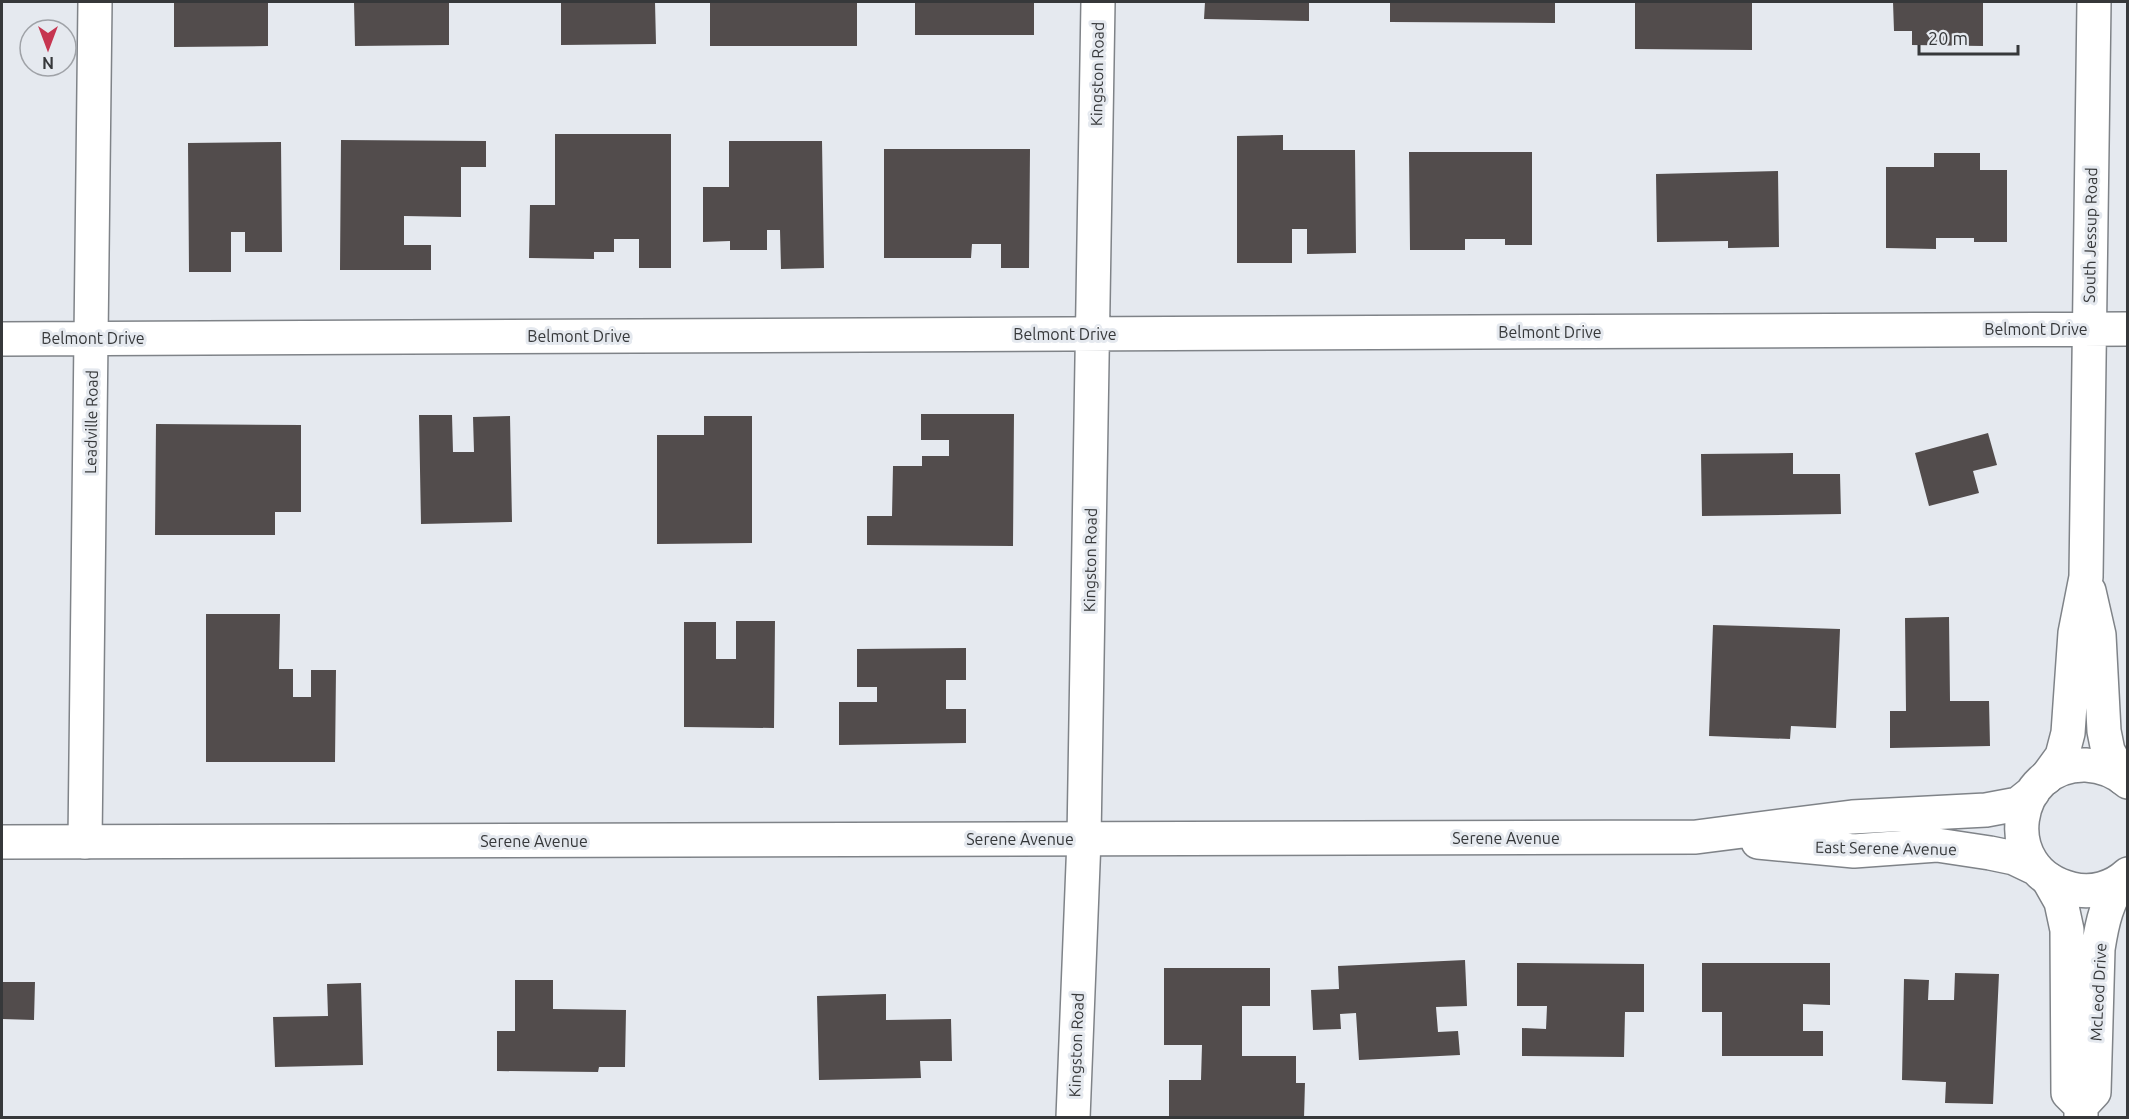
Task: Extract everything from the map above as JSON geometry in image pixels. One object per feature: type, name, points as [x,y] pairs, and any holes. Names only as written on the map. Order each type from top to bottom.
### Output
[{"type":"street","name":"Leadville Road","points":[[85,842],[95,2]]},
{"type":"street","name":"Kingston Road","points":[[1073,1118],[1084,839],[1098,2]]},
{"type":"street","name":"South Jessup Road","points":[[2039,785],[2062,756],[2068,733],[2075,633],[2086,577],[2094,2]]},
{"type":"street","name":"Belmont Drive","points":[[2,339],[2127,329]]},
{"type":"street","name":"South Jessup Road","points":[[2086,577],[2099,635],[2104,731],[2108,751],[2125,780]]},
{"type":"street","name":"Serene Avenue","points":[[2,842],[1696,837],[1852,817],[1986,810],[2018,804],[2060,770],[2078,765],[2095,765],[2108,769],[2125,780]]},
{"type":"street","name":"McLeod Drive","points":[[2039,785],[2023,813],[2021,830],[2028,858],[2061,902],[2067,930],[2068,1093],[2081,1112],[2094,1092],[2098,950],[2101,932],[2115,889],[2126,876]]},
{"type":"street","name":"East Serene Avenue","points":[[1696,837],[1854,851],[1938,845],[1990,852],[2014,858],[2060,886],[2081,891],[2097,890],[2114,884],[2126,876]]},
{"type":"building","points":[[174,2],[268,2],[268,46],[174,47]]},
{"type":"building","points":[[354,2],[449,2],[449,45],[355,46]]},
{"type":"building","points":[[561,2],[655,2],[656,44],[561,45]]},
{"type":"building","points":[[710,2],[857,2],[857,46],[710,46]]},
{"type":"building","points":[[915,2],[1034,2],[1034,35],[915,35]]},
{"type":"building","points":[[1205,2],[1309,2],[1309,21],[1204,19]]},
{"type":"building","points":[[1390,2],[1555,2],[1555,23],[1390,22]]},
{"type":"building","points":[[1635,2],[1752,2],[1752,50],[1635,49]]},
{"type":"building","points":[[1893,2],[1983,2],[1983,46],[1912,45],[1912,31],[1894,31]]},
{"type":"building","points":[[555,134],[671,134],[671,268],[639,268],[639,239],[614,239],[614,252],[594,252],[594,259],[529,258],[530,205],[555,205]]},
{"type":"building","points":[[1283,135],[1283,150],[1355,150],[1356,253],[1307,254],[1307,229],[1292,229],[1292,263],[1237,263],[1237,136]]},
{"type":"building","points":[[341,140],[486,141],[486,167],[461,167],[461,217],[404,216],[404,245],[431,245],[431,270],[340,270]]},
{"type":"building","points":[[729,141],[822,141],[824,268],[781,269],[780,230],[767,230],[767,250],[730,250],[730,241],[703,242],[703,187],[729,187]]},
{"type":"building","points":[[281,142],[282,252],[245,252],[245,232],[231,232],[231,272],[189,272],[188,143]]},
{"type":"building","points":[[884,149],[1030,149],[1029,268],[1001,268],[1001,244],[972,244],[971,258],[884,258]]},
{"type":"building","points":[[1409,152],[1532,152],[1532,245],[1505,245],[1505,239],[1465,239],[1465,250],[1410,250]]},
{"type":"building","points":[[1934,153],[1980,153],[1980,170],[2007,170],[2007,242],[1974,242],[1974,238],[1936,238],[1936,249],[1886,248],[1886,167],[1934,167]]},
{"type":"building","points":[[1778,171],[1779,247],[1728,248],[1728,241],[1657,242],[1656,174]]},
{"type":"building","points":[[921,414],[1014,414],[1013,546],[867,545],[867,516],[892,516],[893,466],[922,466],[922,456],[949,456],[949,440],[921,440]]},
{"type":"building","points":[[419,415],[452,415],[453,452],[474,452],[473,417],[510,416],[512,522],[421,524]]},
{"type":"building","points":[[704,416],[752,416],[752,543],[657,544],[657,435],[704,435]]},
{"type":"building","points":[[156,424],[301,425],[301,512],[275,512],[275,535],[155,535]]},
{"type":"building","points":[[1988,433],[1997,465],[1973,471],[1979,493],[1929,506],[1915,453]]},
{"type":"building","points":[[1793,453],[1793,474],[1840,474],[1841,514],[1702,516],[1701,454]]},
{"type":"building","points":[[206,614],[280,614],[279,669],[293,669],[293,697],[311,697],[311,670],[336,670],[335,762],[206,762]]},
{"type":"building","points":[[1949,617],[1950,701],[1989,701],[1990,746],[1890,748],[1890,711],[1906,711],[1905,618]]},
{"type":"building","points":[[736,621],[775,621],[774,728],[684,727],[684,622],[716,622],[716,659],[736,659]]},
{"type":"building","points":[[1713,625],[1840,629],[1836,728],[1791,726],[1790,739],[1709,736]]},
{"type":"building","points":[[966,648],[966,680],[946,680],[946,709],[966,709],[966,743],[839,745],[839,702],[877,702],[877,687],[857,687],[857,649]]},
{"type":"building","points":[[1465,960],[1467,1006],[1436,1007],[1438,1032],[1458,1031],[1460,1055],[1359,1060],[1356,1013],[1340,1014],[1341,1029],[1313,1030],[1311,990],[1339,989],[1338,966]]},
{"type":"building","points":[[1517,963],[1644,964],[1644,1012],[1625,1012],[1624,1057],[1522,1056],[1522,1028],[1546,1029],[1547,1006],[1517,1006]]},
{"type":"building","points":[[1702,963],[1830,963],[1830,1005],[1803,1004],[1803,1031],[1823,1031],[1823,1056],[1722,1056],[1722,1012],[1702,1012]]},
{"type":"building","points":[[1164,968],[1270,968],[1270,1006],[1242,1006],[1242,1056],[1296,1056],[1296,1083],[1305,1083],[1304,1118],[1169,1118],[1169,1080],[1201,1080],[1202,1045],[1164,1045]]},
{"type":"building","points":[[1955,973],[1999,974],[1993,1104],[1945,1103],[1946,1082],[1902,1080],[1904,979],[1929,980],[1928,1000],[1954,1000]]},
{"type":"building","points":[[515,980],[553,980],[553,1009],[626,1010],[625,1067],[599,1067],[598,1072],[497,1071],[497,1031],[515,1031]]},
{"type":"building","points":[[2,982],[35,982],[34,1020],[2,1019]]},
{"type":"building","points":[[361,983],[363,1065],[275,1067],[273,1017],[328,1016],[327,984]]},
{"type":"building","points":[[886,994],[886,1020],[951,1019],[952,1061],[920,1061],[921,1078],[819,1080],[817,996]]}]
